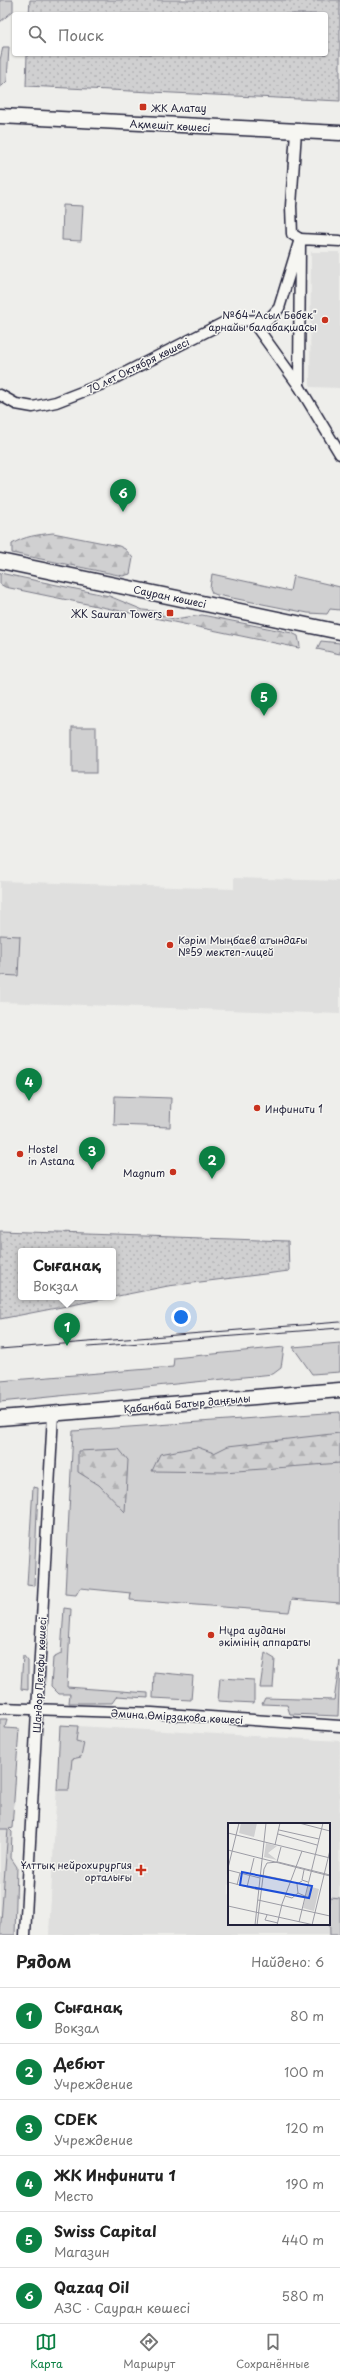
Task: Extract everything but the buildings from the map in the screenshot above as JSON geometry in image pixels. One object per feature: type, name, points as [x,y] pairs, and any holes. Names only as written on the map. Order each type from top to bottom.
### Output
[{"type":"main road","name":"Ақмешіт көшесі","points":[[0,116],[340,133]]},
{"type":"main road","name":"Сауран көшесі","points":[[0,561],[340,632]]},
{"type":"main road","name":"Қабанбай Батыр даңғылы","points":[[0,1418],[340,1390]]},
{"type":"main road","name":"Қабанбай Батыр даңғылы","points":[[0,1423],[27,1420],[34,1416]]},
{"type":"street","points":[[296,131],[291,206],[292,234],[300,239],[340,241]]},
{"type":"street","points":[[299,386],[300,239]]},
{"type":"street","name":"70 лет Октября көшесі","points":[[0,395],[16,404],[33,407],[56,402],[105,383],[227,321],[253,322],[268,320],[279,308],[300,239]]},
{"type":"street","points":[[253,322],[299,386],[340,454]]},
{"type":"street","name":"Шандор Петефи көшесі","points":[[25,1935],[53,1414]]},
{"type":"street","name":"Әмина Өмірзақова көшесі","points":[[0,1708],[152,1713],[340,1726]]},
{"type":"shaded area","name":"№64 \"Асыл Бөбек\" арнайы балабақшасы","points":[[311,252],[340,252],[340,388],[310,387]]},
{"type":"shaded area","name":"Кәрім Мыңбаев атындағы №59 мектеп-лицей","points":[[234,878],[340,881],[340,1014],[0,1002],[0,881],[234,889]]},
{"type":"shaded area","name":"Ұлттық нейрохирургия орталығы","points":[[60,1725],[340,1741],[339,1935],[49,1935]]},
{"type":"shaded area","points":[[0,1829],[8,1829],[0,1935]]},
{"type":"green space","points":[[0,0],[13,0],[13,11],[0,22]]},
{"type":"green space","points":[[30,0],[340,0],[340,101],[26,86],[27,56],[328,56],[328,12],[29,12]]},
{"type":"green space","points":[[3,47],[9,47],[7,81],[0,88],[0,60]]},
{"type":"green space","points":[[63,205],[83,206],[81,241],[62,240]]},
{"type":"green space","points":[[53,533],[119,546],[125,549],[133,558],[130,574],[123,576],[12,553],[12,544],[17,541],[31,536]]},
{"type":"green space","points":[[0,573],[109,596],[143,610],[162,612],[161,615],[174,619],[202,615],[292,633],[298,636],[300,646],[299,648],[5,587],[0,584]]},
{"type":"green space","points":[[212,574],[290,591],[293,576],[340,587],[340,610],[330,609],[327,614],[308,613],[217,595],[212,593],[210,588]]},
{"type":"green space","points":[[321,641],[340,643],[340,654],[317,649]]},
{"type":"green space","points":[[72,727],[96,727],[96,773],[72,773]]},
{"type":"green space","points":[[0,935],[20,936],[18,976],[0,975]]},
{"type":"green space","points":[[115,1096],[171,1098],[170,1127],[114,1125]]},
{"type":"green space","points":[[0,1231],[288,1241],[289,1271],[168,1286],[116,1296],[116,1248],[18,1248],[18,1300],[98,1300],[0,1319]]},
{"type":"green space","points":[[340,1343],[340,1372],[312,1374],[293,1347]]},
{"type":"green space","points":[[284,1347],[281,1368],[273,1374],[0,1402],[0,1381],[173,1367],[174,1358]]},
{"type":"green space","points":[[340,1412],[340,1603],[292,1599],[289,1612],[130,1600],[131,1593],[80,1588],[76,1595],[65,1594],[73,1431]]},
{"type":"green space","points":[[340,1433],[340,1463],[224,1472],[152,1471],[160,1454],[197,1447],[214,1453],[228,1446]]},
{"type":"green space","points":[[119,1449],[128,1460],[125,1512],[99,1485],[78,1472],[78,1451]]},
{"type":"green space","points":[[33,1487],[38,1488],[34,1586],[27,1585]]},
{"type":"green space","points":[[64,1608],[71,1609],[67,1687],[148,1693],[148,1698],[117,1696],[112,1703],[69,1703],[70,1694],[59,1694],[51,1686],[53,1658],[61,1654]]},
{"type":"green space","points":[[265,1653],[275,1659],[273,1688],[260,1688]]},
{"type":"green space","points":[[23,1655],[28,1661],[28,1690],[21,1689]]},
{"type":"green space","points":[[340,1661],[338,1716],[290,1714],[287,1705],[262,1704],[265,1698],[334,1700]]},
{"type":"green space","points":[[154,1672],[193,1676],[191,1700],[153,1698]]},
{"type":"green space","points":[[220,1678],[254,1680],[254,1703],[218,1701]]},
{"type":"green space","points":[[0,1719],[7,1719],[5,1728],[19,1729],[12,1828],[9,1829],[12,1832],[11,1858],[17,1867],[15,1935],[0,1935],[8,1829],[0,1829]]},
{"type":"green space","points":[[60,1725],[78,1726],[76,1741],[84,1743],[81,1757],[72,1759],[69,1790],[57,1790]]},
{"type":"green space","points":[[330,1897],[340,1898],[340,1935],[330,1935]]},
{"type":"tram line","points":[[0,1349],[340,1322]]},
{"type":"tram line","points":[[88,1347],[340,1328]]},
{"type":"place","name":"ЖК Алатау","points":[[143,107]]},
{"type":"place","name":"№64 \"Асыл Бөбек\" арнайы балабақшасы","points":[[325,320]]},
{"type":"place","name":"Qazaq Oil","points":[[123,512]]},
{"type":"place","name":"ЖК Sauran Towers","points":[[170,613]]},
{"type":"place","name":"Swiss Capital","points":[[264,716]]},
{"type":"place","name":"Кәрім Мыңбаев атындағы №59 мектеп-лицей","points":[[170,945]]},
{"type":"place","name":"ЖК Инфинити 1","points":[[29,1101]]},
{"type":"place","name":"Инфинити 1","points":[[257,1108]]},
{"type":"place","name":"Hostel in Astana","points":[[20,1154]]},
{"type":"place","name":"CDEK","points":[[92,1170]]},
{"type":"place","name":"Magnum","points":[[173,1172]]},
{"type":"place","name":"Дебют","points":[[212,1179]]},
{"type":"place","name":"Сығанақ","points":[[67,1346]]},
{"type":"place","name":"Нұра ауданы әкімінің аппараты","points":[[211,1635]]},
{"type":"place","name":"Ұлттық нейрохирургия орталығы","points":[[141,1870]]}]
